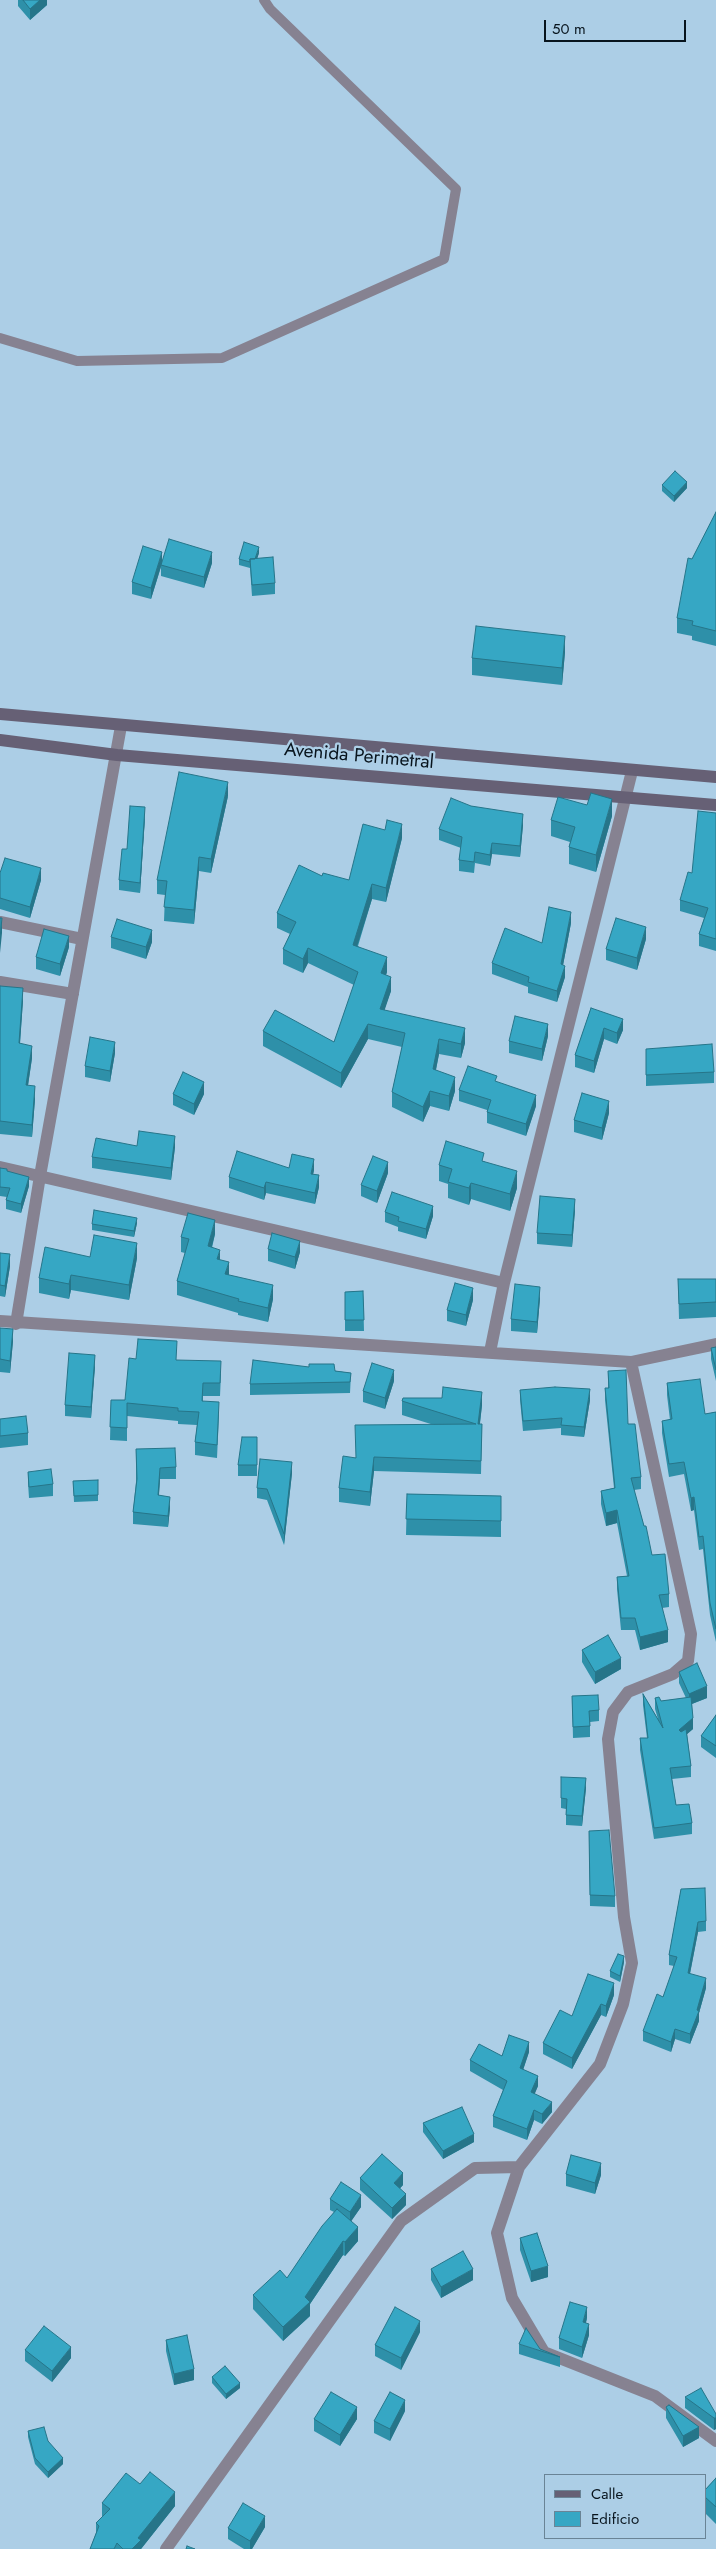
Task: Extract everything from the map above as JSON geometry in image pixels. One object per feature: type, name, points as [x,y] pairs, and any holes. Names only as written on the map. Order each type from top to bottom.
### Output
[{"type":"main road","name":"Avenida Perimetral","points":[[0,714],[716,777]]},
{"type":"main road","name":"Avenida Perimetral","points":[[0,740],[117,755],[625,799],[716,805]]},
{"type":"street","points":[[16,1324],[82,939],[122,726]]},
{"type":"street","points":[[490,1352],[504,1283],[632,771]]},
{"type":"street","points":[[0,922],[82,939]]},
{"type":"street","points":[[0,982],[73,994]]},
{"type":"street","points":[[0,1167],[504,1283]]},
{"type":"street","points":[[0,1321],[16,1324],[631,1362],[716,1344]]},
{"type":"street","points":[[631,1362],[691,1634],[688,1661],[674,1674],[628,1692],[613,1712],[608,1740],[624,1917],[632,1963],[623,2004],[600,2064],[519,2168],[498,2233],[512,2298],[544,2352],[655,2396],[716,2441]]},
{"type":"street","points":[[166,2549],[401,2221],[476,2168],[519,2168]]},
{"type":"lane","points":[[0,338],[78,361],[222,358],[444,259],[456,189],[270,9],[264,0]]},
{"type":"building","points":[[23,0],[40,0],[30,9]]},
{"type":"building","points":[[675,471],[687,482],[674,496],[662,485]]},
{"type":"building","points":[[716,512],[716,631],[692,625],[693,621],[677,618],[688,558],[692,559]]},
{"type":"building","points":[[169,539],[212,552],[204,577],[161,565]]},
{"type":"building","points":[[244,542],[259,547],[255,559],[250,559],[250,562],[239,559]]},
{"type":"building","points":[[143,546],[162,552],[151,588],[132,582]]},
{"type":"building","points":[[273,557],[275,583],[252,585],[250,559]]},
{"type":"building","points":[[476,626],[565,636],[562,668],[472,658]]},
{"type":"building","points":[[179,772],[228,782],[211,859],[199,857],[194,910],[164,907],[167,881],[157,880]]},
{"type":"building","points":[[591,793],[612,799],[596,855],[569,847],[575,827],[551,820],[558,797],[587,805]]},
{"type":"building","points":[[451,798],[471,806],[523,814],[520,846],[492,843],[490,855],[475,852],[474,862],[459,860],[462,837],[439,829]]},
{"type":"building","points":[[130,806],[145,807],[140,883],[119,880],[122,849],[127,849]]},
{"type":"building","points":[[698,811],[716,813],[716,939],[699,934],[708,908],[680,900],[688,872],[692,873]]},
{"type":"building","points":[[387,820],[402,824],[386,888],[372,884],[353,945],[387,957],[381,973],[391,977],[380,1009],[465,1028],[461,1044],[439,1039],[433,1069],[455,1077],[449,1096],[430,1091],[423,1107],[392,1092],[405,1033],[368,1024],[341,1073],[263,1031],[275,1010],[334,1042],[358,972],[308,948],[303,959],[283,949],[296,922],[277,913],[299,865],[322,876],[323,873],[349,880],[363,824],[385,830]]},
{"type":"building","points":[[5,858],[41,868],[30,907],[0,898],[0,873]]},
{"type":"building","points":[[549,907],[571,912],[561,964],[565,966],[557,991],[528,982],[529,977],[492,963],[505,928],[542,943]]},
{"type":"building","points":[[0,918],[2,918],[0,938]]},
{"type":"building","points":[[616,918],[646,927],[637,958],[606,949]]},
{"type":"building","points":[[117,919],[152,930],[146,947],[111,937]]},
{"type":"building","points":[[44,929],[69,936],[60,964],[36,957]]},
{"type":"building","points":[[0,986],[23,988],[19,1043],[32,1046],[26,1085],[35,1086],[32,1125],[0,1121]]},
{"type":"building","points":[[591,1008],[623,1019],[617,1033],[604,1028],[594,1061],[575,1055]]},
{"type":"building","points":[[515,1016],[548,1024],[542,1049],[509,1041]]},
{"type":"building","points":[[90,1037],[115,1042],[110,1071],[85,1066]]},
{"type":"building","points":[[712,1044],[714,1072],[646,1075],[646,1049]]},
{"type":"building","points":[[468,1066],[497,1076],[495,1081],[536,1095],[526,1124],[487,1112],[491,1100],[459,1090]]},
{"type":"building","points":[[183,1072],[204,1082],[194,1104],[173,1094]]},
{"type":"building","points":[[582,1093],[609,1101],[602,1128],[574,1120]]},
{"type":"building","points":[[139,1131],[175,1136],[171,1168],[92,1157],[96,1138],[137,1146]]},
{"type":"building","points":[[446,1141],[484,1153],[482,1161],[517,1171],[510,1194],[471,1183],[469,1188],[448,1182],[452,1169],[439,1165]]},
{"type":"building","points":[[237,1151],[289,1168],[292,1154],[314,1159],[311,1174],[319,1175],[315,1193],[266,1182],[264,1188],[229,1177]]},
{"type":"building","points":[[373,1156],[388,1162],[377,1191],[361,1185]]},
{"type":"building","points":[[0,1168],[29,1177],[21,1204],[6,1200],[10,1188],[0,1187]]},
{"type":"building","points":[[392,1192],[433,1206],[426,1229],[398,1221],[399,1217],[385,1212]]},
{"type":"building","points":[[540,1196],[575,1199],[572,1235],[537,1233]]},
{"type":"building","points":[[94,1210],[137,1218],[134,1231],[92,1224]]},
{"type":"building","points":[[188,1213],[215,1220],[208,1246],[220,1250],[217,1259],[229,1262],[225,1274],[273,1285],[268,1308],[238,1301],[239,1299],[177,1281],[189,1239],[181,1237]]},
{"type":"building","points":[[272,1233],[300,1241],[295,1257],[268,1249]]},
{"type":"building","points":[[94,1235],[137,1243],[129,1285],[71,1275],[69,1284],[39,1278],[45,1247],[90,1257]]},
{"type":"building","points":[[0,1253],[10,1254],[5,1286],[0,1285]]},
{"type":"building","points":[[678,1279],[716,1279],[716,1302],[679,1304]]},
{"type":"building","points":[[455,1283],[473,1288],[466,1315],[447,1310]]},
{"type":"building","points":[[515,1284],[540,1287],[537,1322],[511,1319]]},
{"type":"building","points":[[363,1291],[364,1320],[345,1320],[345,1292]]},
{"type":"building","points":[[0,1328],[13,1329],[10,1361],[0,1359]]},
{"type":"building","points":[[138,1339],[177,1341],[176,1360],[221,1361],[220,1383],[203,1383],[202,1401],[219,1402],[217,1445],[195,1442],[199,1412],[178,1411],[178,1408],[127,1403],[127,1428],[110,1427],[111,1400],[125,1400],[129,1358],[136,1359]]},
{"type":"building","points":[[716,1347],[716,1370],[711,1348]]},
{"type":"building","points":[[69,1353],[95,1355],[91,1407],[65,1405]]},
{"type":"building","points":[[253,1360],[309,1367],[309,1364],[334,1364],[335,1371],[351,1373],[350,1382],[250,1384]]},
{"type":"building","points":[[372,1363],[394,1370],[385,1398],[363,1391]]},
{"type":"building","points":[[626,1370],[628,1424],[635,1424],[641,1477],[631,1478],[644,1526],[646,1526],[652,1555],[665,1554],[669,1594],[659,1595],[668,1630],[640,1637],[635,1618],[621,1618],[617,1577],[629,1576],[617,1510],[606,1513],[601,1491],[615,1488],[605,1388],[609,1388],[608,1371]]},
{"type":"building","points":[[700,1379],[705,1414],[716,1412],[716,1629],[710,1603],[703,1536],[699,1537],[694,1497],[691,1498],[684,1462],[669,1464],[662,1421],[672,1419],[667,1383]]},
{"type":"building","points":[[443,1387],[482,1392],[478,1424],[482,1424],[481,1461],[374,1457],[370,1492],[339,1488],[343,1456],[356,1458],[355,1425],[476,1424],[402,1401],[403,1398],[442,1398]]},
{"type":"building","points":[[555,1387],[590,1389],[584,1427],[561,1425],[562,1418],[523,1421],[520,1390]]},
{"type":"building","points":[[26,1416],[28,1433],[0,1436],[0,1419]]},
{"type":"building","points":[[242,1437],[257,1437],[257,1465],[238,1465]]},
{"type":"building","points":[[175,1448],[176,1467],[160,1468],[158,1495],[170,1497],[168,1516],[133,1512],[137,1479],[136,1449]]},
{"type":"building","points":[[260,1459],[292,1462],[284,1534],[267,1489],[257,1488]]},
{"type":"building","points":[[51,1469],[53,1484],[29,1487],[28,1472]]},
{"type":"building","points":[[98,1480],[98,1495],[74,1496],[73,1481]]},
{"type":"building","points":[[407,1494],[501,1496],[501,1521],[406,1519]]},
{"type":"building","points":[[608,1635],[621,1658],[595,1672],[582,1650]]},
{"type":"building","points":[[697,1663],[707,1686],[689,1694],[679,1672]]},
{"type":"building","points":[[643,1694],[663,1728],[655,1698],[659,1697],[661,1701],[691,1697],[693,1718],[679,1730],[681,1732],[686,1729],[691,1766],[670,1768],[676,1805],[689,1804],[692,1823],[654,1828],[640,1738],[648,1738]]},
{"type":"building","points":[[598,1695],[599,1710],[589,1711],[590,1726],[573,1727],[572,1696]]},
{"type":"building","points":[[716,1715],[716,1746],[701,1736]]},
{"type":"building","points":[[561,1777],[586,1778],[582,1816],[566,1815],[567,1799],[561,1798]]},
{"type":"building","points":[[609,1830],[615,1896],[590,1895],[589,1831]]},
{"type":"building","points":[[705,1888],[706,1921],[698,1922],[688,1973],[706,1978],[697,2010],[699,2011],[690,2034],[675,2029],[671,2042],[643,2031],[657,1994],[663,1997],[677,1957],[669,1955],[681,1889]]},
{"type":"building","points":[[618,1954],[624,1956],[620,1976],[610,1971]]},
{"type":"building","points":[[588,1974],[614,1983],[606,2006],[601,2004],[572,2058],[543,2043],[560,2010],[572,2016]]},
{"type":"building","points":[[509,2035],[529,2042],[520,2068],[538,2076],[531,2092],[552,2102],[542,2114],[534,2110],[527,2129],[493,2116],[507,2081],[470,2060],[479,2044],[502,2056]]},
{"type":"building","points":[[462,2107],[474,2134],[443,2151],[423,2123]]},
{"type":"building","points":[[382,2154],[403,2173],[394,2183],[406,2194],[392,2208],[360,2178]]},
{"type":"building","points":[[571,2155],[601,2163],[595,2183],[566,2174]]},
{"type":"building","points":[[341,2182],[361,2195],[350,2212],[330,2199]]},
{"type":"building","points":[[337,2209],[358,2227],[345,2242],[343,2241],[305,2297],[310,2302],[283,2327],[253,2295],[280,2270],[287,2278],[322,2226]]},
{"type":"building","points":[[537,2233],[548,2266],[531,2271],[520,2238]]},
{"type":"building","points":[[463,2251],[473,2269],[441,2287],[431,2269]]},
{"type":"building","points":[[570,2302],[587,2307],[583,2322],[589,2324],[582,2347],[559,2338]]},
{"type":"building","points":[[395,2307],[420,2321],[401,2358],[375,2345]]},
{"type":"building","points":[[44,2326],[71,2347],[52,2371],[25,2350]]},
{"type":"building","points":[[526,2328],[540,2349],[560,2357],[519,2344]]},
{"type":"building","points":[[187,2335],[194,2369],[174,2374],[166,2340]]},
{"type":"building","points":[[225,2366],[240,2383],[226,2394],[212,2377]]},
{"type":"building","points":[[701,2388],[716,2414],[716,2418],[685,2397]]},
{"type":"building","points":[[331,2392],[357,2407],[340,2435],[314,2419]]},
{"type":"building","points":[[390,2392],[405,2400],[390,2429],[374,2421]]},
{"type":"building","points":[[669,2405],[699,2427],[683,2436],[666,2407]]},
{"type":"building","points":[[44,2427],[48,2441],[63,2458],[48,2472],[35,2458],[28,2431]]},
{"type":"building","points":[[150,2472],[175,2492],[138,2538],[141,2540],[132,2549],[123,2549],[117,2543],[114,2549],[90,2549],[99,2526],[96,2523],[110,2509],[102,2503],[126,2473],[140,2484]]},
{"type":"building","points":[[716,2478],[716,2507],[706,2498],[706,2489]]},
{"type":"building","points":[[243,2503],[265,2516],[250,2541],[228,2528]]}]
